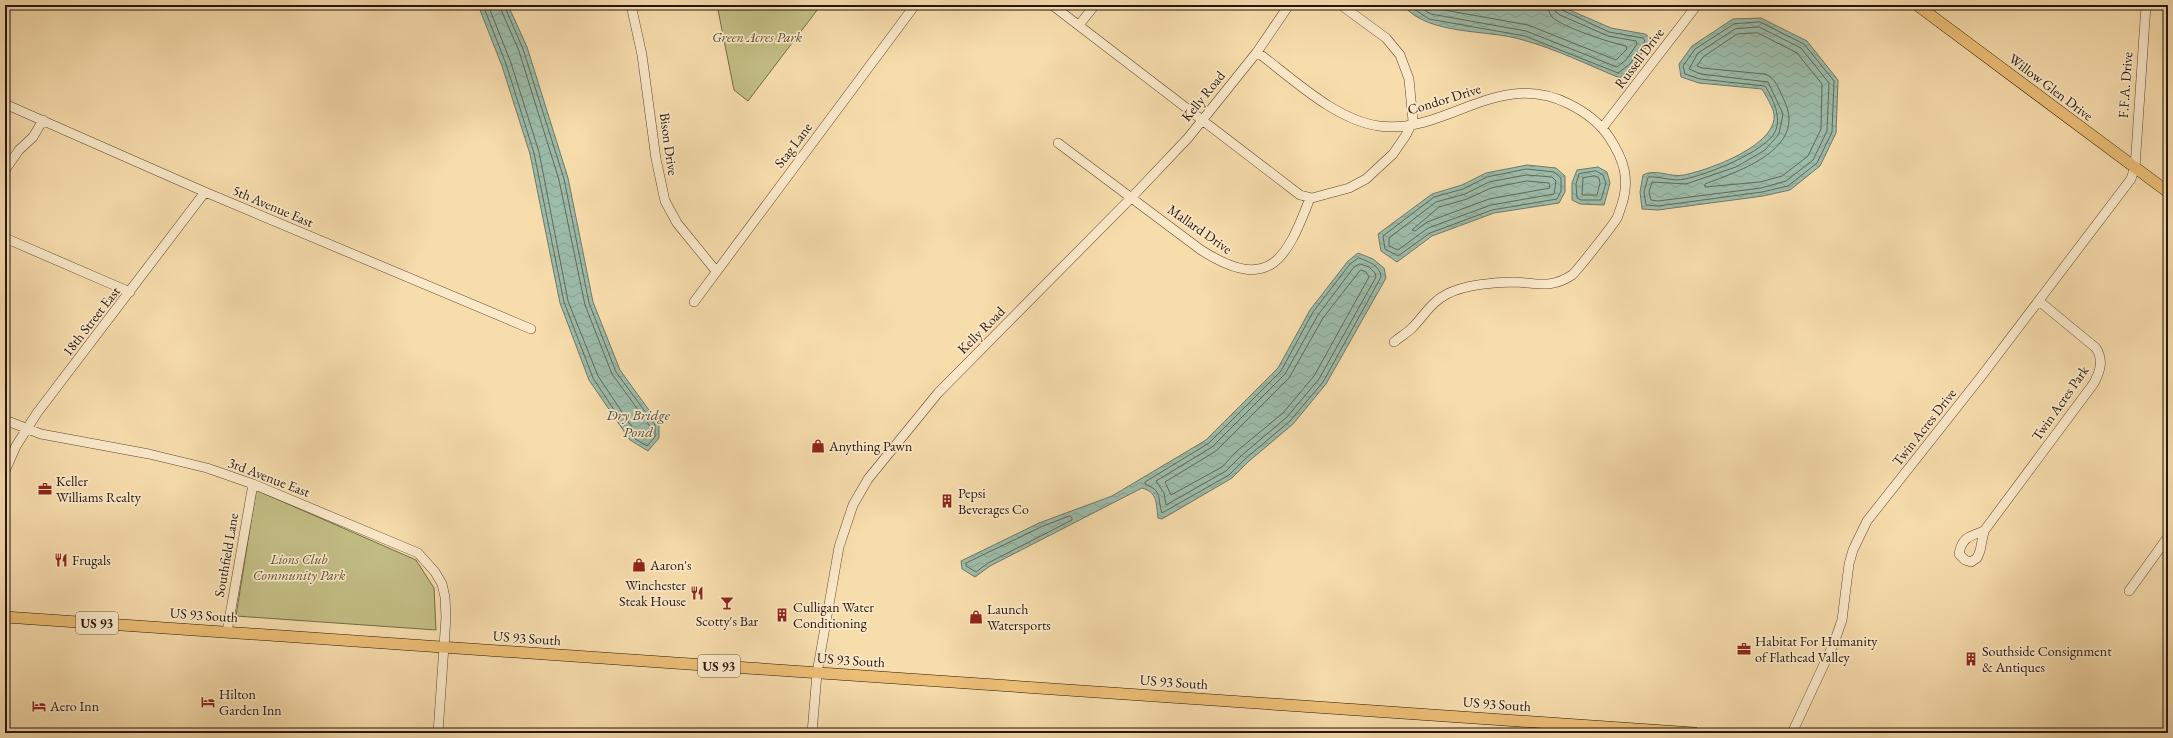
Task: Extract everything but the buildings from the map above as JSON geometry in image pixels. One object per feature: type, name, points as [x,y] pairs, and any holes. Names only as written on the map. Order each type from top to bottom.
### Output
[{"type":"main road","name":"Willow Glen Drive","points":[[1917,5],[2061,114],[2168,192]]},
{"type":"main road","name":"US 93 South","points":[[5,617],[1694,733]]},
{"type":"street","name":"Bison Drive","points":[[631,5],[647,85],[656,159],[665,201],[677,223],[716,271]]},
{"type":"street","name":"Stag Lane","points":[[694,302],[915,5]]},
{"type":"street","points":[[1052,5],[1300,195],[1310,198],[1349,188],[1374,173],[1393,154],[1411,125],[1413,113],[1409,78],[1400,55],[1386,38],[1341,5]]},
{"type":"street","points":[[1079,25],[1095,5]]},
{"type":"street","name":"Kelly Road","points":[[812,733],[816,673],[843,533],[853,505],[868,479],[938,393],[1166,162],[1257,52],[1289,5]]},
{"type":"street","name":"Russell Drive","points":[[1603,127],[1697,5]]},
{"type":"street","name":"F.F.A. Drive","points":[[2135,167],[2146,5]]},
{"type":"street","name":"Condor Drive","points":[[1257,52],[1342,115],[1380,126],[1411,125],[1503,95],[1537,92],[1558,98],[1586,113],[1603,127],[1615,145],[1625,167],[1627,187],[1617,218],[1573,274],[1548,285],[1492,282],[1448,293],[1432,304],[1411,329],[1394,342]]},
{"type":"street","name":"5th Avenue East","points":[[5,104],[205,192],[531,329]]},
{"type":"street","points":[[5,170],[19,150],[33,137],[43,120]]},
{"type":"street","name":"Mallard Drive","points":[[1058,143],[1201,250],[1220,262],[1239,269],[1248,270],[1266,266],[1281,256],[1292,241],[1310,198]]},
{"type":"street","name":"Twin Acres Drive","points":[[1792,733],[1834,643],[1845,607],[1849,564],[1856,542],[1867,521],[2126,188],[2135,167]]},
{"type":"street","name":"18th Street East","points":[[5,471],[27,428],[205,192]]},
{"type":"street","points":[[5,238],[130,292]]},
{"type":"street","name":"Twin Acres Park","points":[[1984,531],[2094,383],[2101,368],[2100,357],[2096,348],[2039,301]]},
{"type":"street","name":"3rd Avenue East","points":[[5,420],[58,437],[161,456],[207,468],[253,484],[405,546],[427,560],[442,584],[445,597],[446,618],[438,733]]},
{"type":"street","name":"Southfield Lane","points":[[227,632],[253,484]]},
{"type":"street","points":[[2129,591],[2168,537]]},
{"type":"green space","name":"Green Acres Park","points":[[717,5],[821,5],[748,101],[734,90]]},
{"type":"green space","name":"Lions Club Community Park","points":[[256,490],[416,560],[434,588],[436,630],[236,616]]},
{"type":"water","name":"Dry Bridge Pond","points":[[478,5],[508,5],[527,47],[568,178],[593,302],[620,370],[659,424],[659,438],[648,451],[630,440],[589,380],[560,303],[530,154],[502,66]]},
{"type":"water","points":[[1403,5],[1558,5],[1611,28],[1645,34],[1652,39],[1633,66],[1620,78],[1560,53],[1523,40],[1443,27],[1427,22],[1414,15]]},
{"type":"water","points":[[1761,18],[1807,41],[1838,80],[1836,133],[1820,166],[1790,190],[1763,196],[1658,210],[1642,209],[1640,192],[1643,175],[1653,172],[1679,176],[1725,162],[1754,146],[1765,136],[1772,125],[1774,114],[1762,89],[1699,83],[1681,77],[1679,64],[1692,46],[1733,19]]},
{"type":"water","points":[[1527,165],[1556,168],[1565,176],[1565,192],[1559,203],[1494,213],[1432,236],[1397,262],[1381,251],[1378,234],[1432,194],[1462,185],[1486,173]]},
{"type":"water","points":[[1598,167],[1607,172],[1610,183],[1604,205],[1580,204],[1572,200],[1572,183],[1577,170]]},
{"type":"water","points":[[1358,253],[1373,259],[1384,268],[1386,278],[1326,384],[1293,424],[1248,462],[1232,478],[1162,519],[1158,518],[1154,496],[1151,492],[1142,488],[990,566],[975,577],[962,569],[961,561],[1039,523],[1112,496],[1206,440],[1278,368],[1310,310],[1348,261]]},
{"type":"place","name":"Anything Pawn","points":[[818,446]]},
{"type":"place","name":"Keller Williams Realty","points":[[45,489]]},
{"type":"place","name":"Pepsi Beverages Co","points":[[947,501]]},
{"type":"place","name":"Frugals","points":[[61,560]]},
{"type":"place","name":"Aaron's","points":[[639,565]]},
{"type":"place","name":"Winchester Steak House","points":[[697,593]]},
{"type":"place","name":"Scotty's Bar","points":[[727,603]]},
{"type":"place","name":"Culligan Water Conditioning","points":[[782,615]]},
{"type":"place","name":"Launch Watersports","points":[[976,617]]},
{"type":"place","name":"Habitat For Humanity of Flathead Valley","points":[[1744,649]]},
{"type":"place","name":"Southside Consignment & Antiques","points":[[1971,659]]},
{"type":"place","name":"Hilton Garden Inn","points":[[208,702]]},
{"type":"place","name":"Aero Inn","points":[[39,706]]}]
